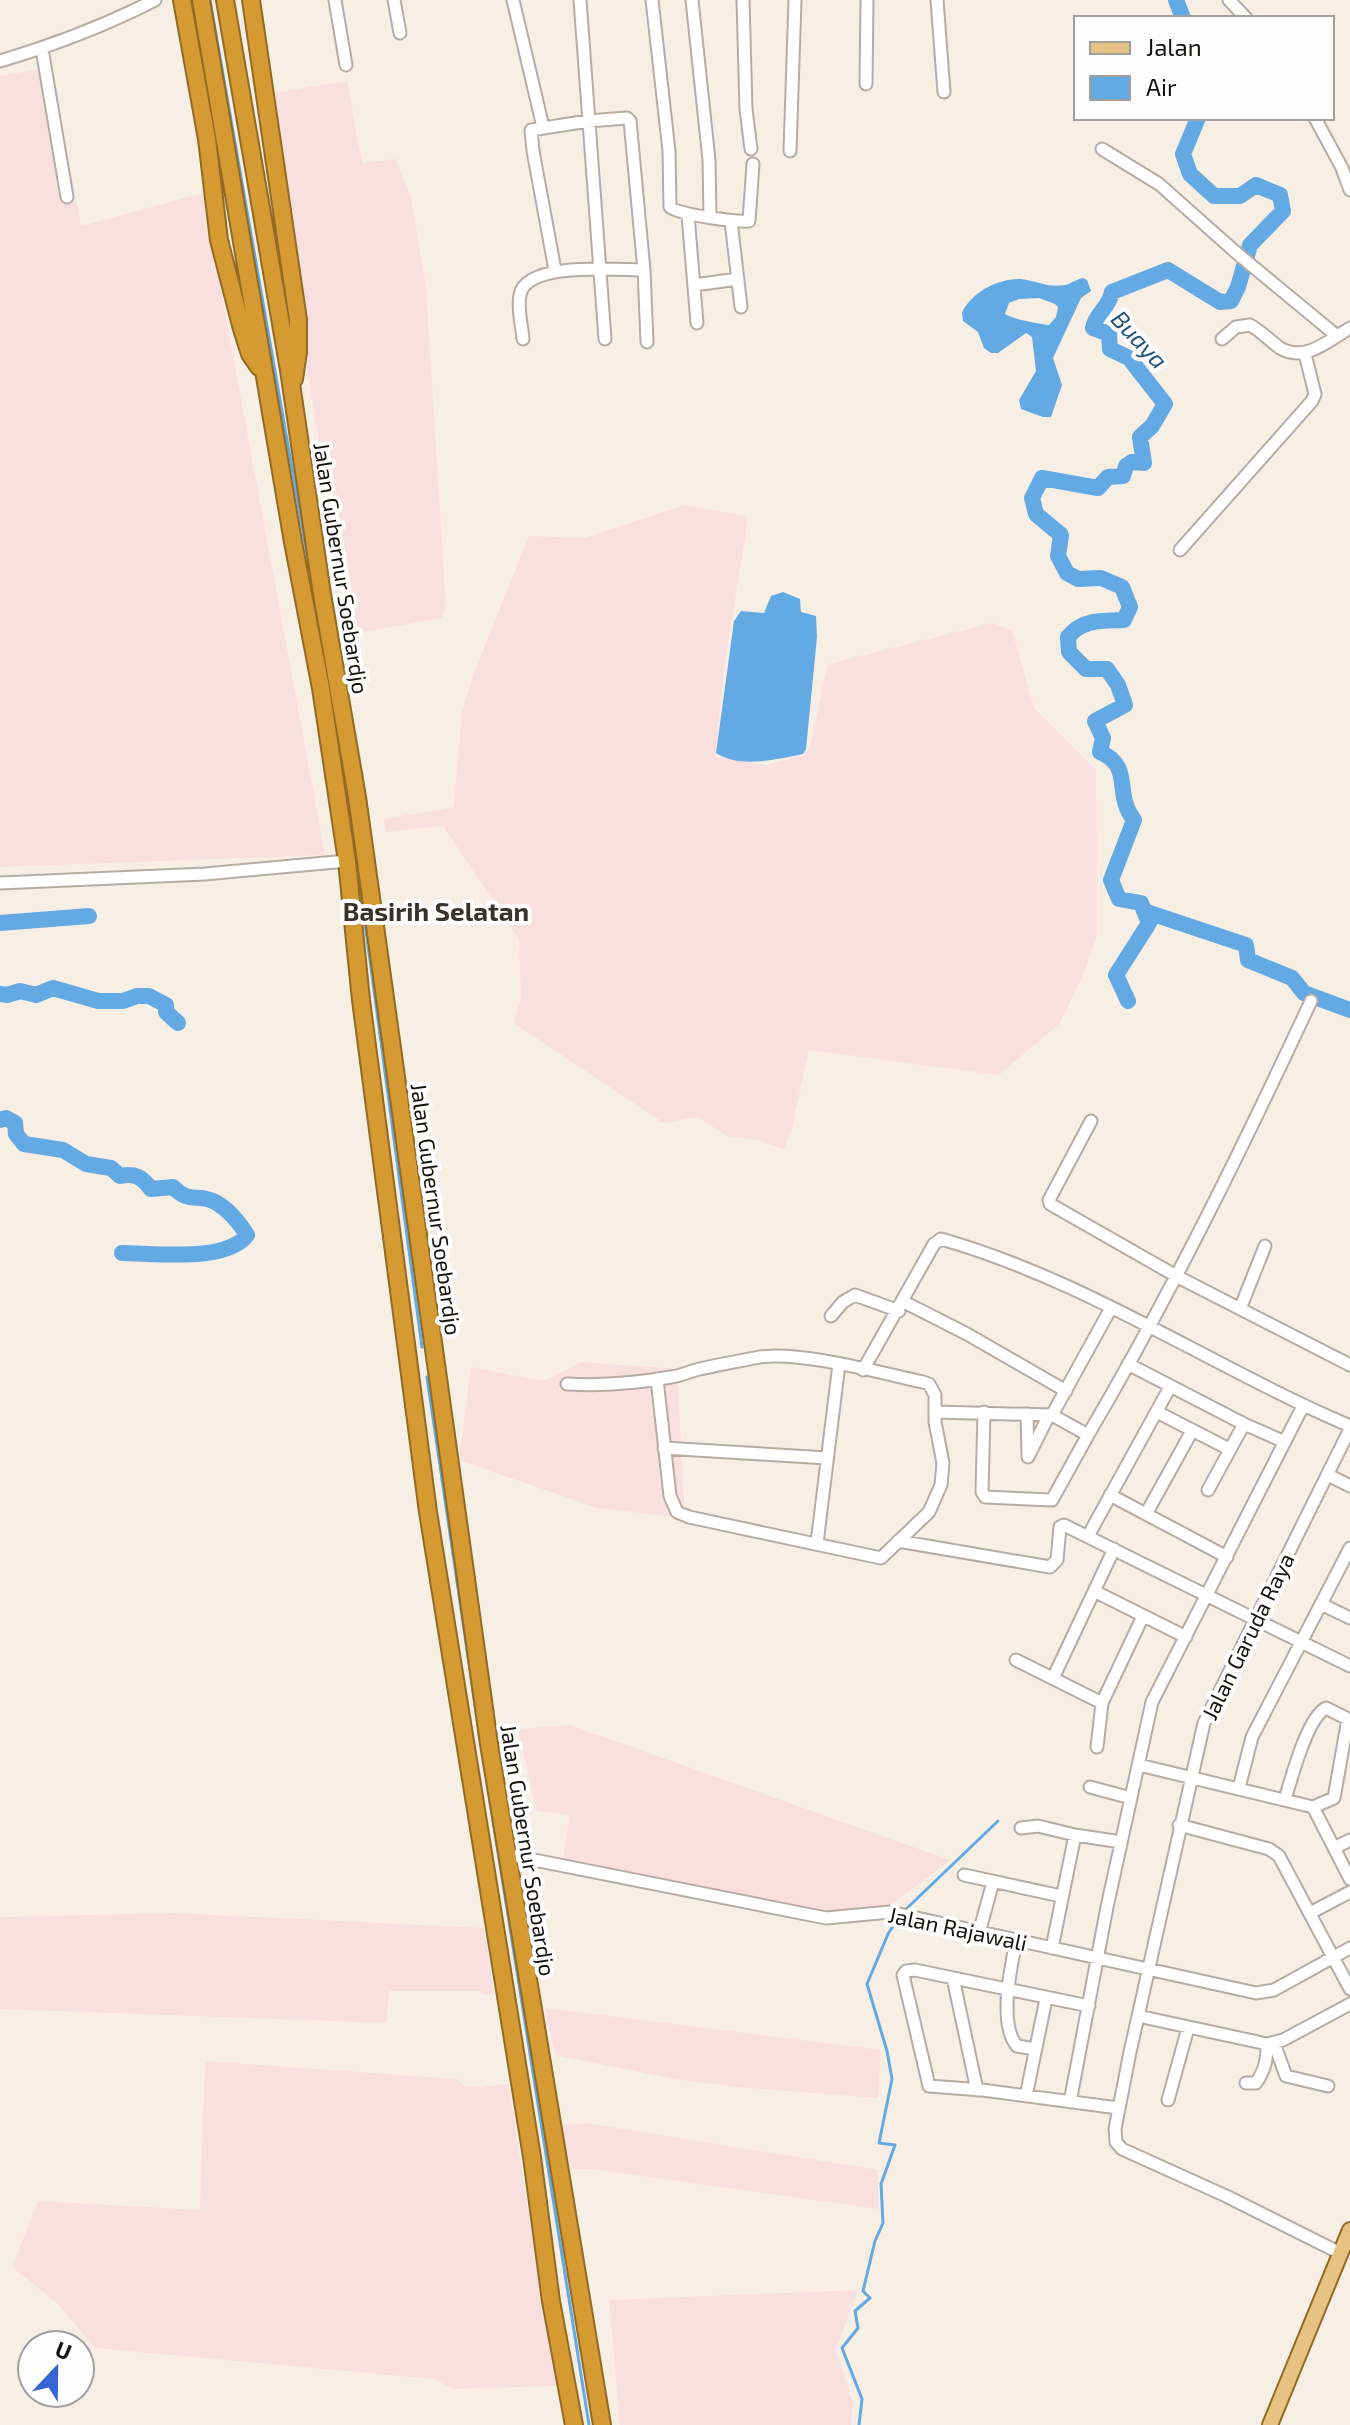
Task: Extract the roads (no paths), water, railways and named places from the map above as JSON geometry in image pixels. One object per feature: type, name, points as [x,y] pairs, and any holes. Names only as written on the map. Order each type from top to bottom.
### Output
[{"type":"highway","points":[[182,0],[207,139],[219,240],[250,354],[265,375]]},
{"type":"highway","name":"Jalan Gubernur Soebardjo","points":[[201,0],[321,688],[347,861],[361,1000],[428,1512],[532,2157],[551,2301],[574,2425]]},
{"type":"highway","name":"Jalan Gubernur Soebardjo","points":[[225,0],[292,393],[372,900],[489,1744],[602,2425]]},
{"type":"highway","points":[[251,0],[299,338],[292,393]]},
{"type":"highway","points":[[266,244],[286,241]]},
{"type":"highway","points":[[409,1362],[435,1358]]},
{"type":"main road","points":[[1270,2425],[1350,2230]]},
{"type":"street","points":[[0,61],[98,28],[155,0]]},
{"type":"street","points":[[335,0],[346,65]]},
{"type":"street","points":[[394,0],[400,33]]},
{"type":"street","points":[[513,0],[543,127]]},
{"type":"street","points":[[580,0],[605,339]]},
{"type":"street","points":[[652,0],[669,151],[670,207],[688,215],[746,222],[751,219],[753,164]]},
{"type":"street","points":[[692,0],[709,160],[710,216]]},
{"type":"street","points":[[743,0],[746,109],[751,149]]},
{"type":"street","points":[[790,151],[795,0]]},
{"type":"street","points":[[866,84],[867,0]]},
{"type":"street","points":[[937,0],[944,92]]},
{"type":"street","points":[[1229,0],[1244,16]]},
{"type":"street","points":[[42,49],[67,197]]},
{"type":"street","points":[[555,270],[532,129],[625,117],[630,121],[644,270],[647,342]]},
{"type":"street","points":[[1316,120],[1350,190]]},
{"type":"street","points":[[1102,149],[1159,184],[1337,336]]},
{"type":"street","points":[[688,215],[697,323]]},
{"type":"street","points":[[731,221],[741,307]]},
{"type":"street","points":[[523,339],[520,292],[532,278],[555,270],[644,270]]},
{"type":"street","points":[[694,285],[738,279]]},
{"type":"street","points":[[1222,339],[1236,327],[1250,325],[1281,349],[1293,354],[1305,354],[1350,328]]},
{"type":"street","points":[[1180,550],[1312,401],[1315,394],[1305,354]]},
{"type":"street","points":[[0,883],[205,874],[347,861]]},
{"type":"street","points":[[984,1412],[982,1492],[985,1497],[1052,1500],[1178,1277],[1311,1001]]},
{"type":"street","points":[[1091,1121],[1061,1173],[1050,1204],[1178,1277],[1350,1365]]},
{"type":"street","points":[[863,1370],[934,1244],[941,1239],[1029,1268],[1350,1427]]},
{"type":"street","points":[[1240,1309],[1265,1246]]},
{"type":"street","points":[[831,1316],[843,1302],[855,1295],[901,1306],[967,1334],[1066,1391]]},
{"type":"street","points":[[1027,1414],[1028,1457],[1111,1308]]},
{"type":"street","points":[[567,1384],[657,1379],[761,1357],[782,1357],[839,1364],[929,1384],[935,1395],[935,1422],[943,1463],[941,1485],[929,1512],[886,1555],[874,1558],[689,1517],[677,1512],[670,1496],[657,1379]]},
{"type":"street","points":[[817,1543],[839,1364]]},
{"type":"street","points":[[1128,1364],[1285,1442]]},
{"type":"street","points":[[1088,1536],[1170,1387]]},
{"type":"street","points":[[1070,2102],[1152,1702],[1303,1406]]},
{"type":"street","points":[[935,1412],[1050,1415],[1088,1435]]},
{"type":"street","points":[[1157,1412],[1229,1449]]},
{"type":"street","points":[[1208,1490],[1244,1424]]},
{"type":"street","name":"Jalan Garuda Raya","points":[[1340,2253],[1122,2149],[1116,2142],[1118,2108],[1204,1723],[1350,1427]]},
{"type":"street","points":[[1146,1514],[1192,1431]]},
{"type":"street","points":[[664,1448],[827,1458]]},
{"type":"street","points":[[1328,1475],[1350,1486]]},
{"type":"street","points":[[1110,1495],[1227,1557]]},
{"type":"street","points":[[898,1541],[1050,1567],[1057,1560],[1061,1525],[1350,1666]]},
{"type":"street","points":[[1239,1788],[1252,1737],[1350,1548]]},
{"type":"street","points":[[1054,1676],[1114,1549]]},
{"type":"street","points":[[1096,1592],[1186,1637]]},
{"type":"street","points":[[1321,1604],[1350,1618]]},
{"type":"street","points":[[1097,1747],[1102,1703],[1143,1616]]},
{"type":"street","points":[[1016,1660],[1054,1676],[1102,1703]]},
{"type":"street","points":[[1139,1765],[1313,1807],[1334,1798],[1349,1719],[1326,1708],[1319,1713],[1299,1756],[1285,1799]]},
{"type":"street","points":[[1090,1787],[1131,1798]]},
{"type":"street","points":[[1313,1807],[1350,1879]]},
{"type":"street","points":[[1179,1825],[1275,1852],[1350,1989]]},
{"type":"street","points":[[1021,1828],[1038,1826],[1121,1842]]},
{"type":"street","points":[[1052,1948],[1075,1835]]},
{"type":"street","points":[[1334,1848],[1350,1840]]},
{"type":"street","name":"Jalan Rajawali","points":[[509,1855],[826,1918],[890,1912],[1244,1991],[1274,1990],[1350,1948]]},
{"type":"street","points":[[964,1875],[1061,1896]]},
{"type":"street","points":[[979,1933],[993,1882]]},
{"type":"street","points":[[1310,1913],[1350,1892]]},
{"type":"street","points":[[1016,1941],[1006,1990],[1013,2041],[1019,2047],[1035,2049]]},
{"type":"street","points":[[1089,2006],[915,1970],[906,1971],[903,1975],[929,2086],[1118,2108]]},
{"type":"street","points":[[953,1978],[977,2090]]},
{"type":"street","points":[[1026,2096],[1046,1999]]},
{"type":"street","points":[[1138,2016],[1270,2044],[1350,2004]]},
{"type":"street","points":[[1168,2100],[1188,2028]]},
{"type":"street","points":[[1246,2083],[1256,2083],[1262,2074],[1270,2044]]},
{"type":"street","points":[[1270,2044],[1286,2076],[1328,2086]]},
{"type":"water","points":[[1083,278],[1091,291],[1081,298],[1053,358],[1062,385],[1051,417],[1021,409],[1019,400],[1036,371],[1032,337],[1026,333],[998,353],[991,353],[984,348],[978,332],[963,321],[962,313],[979,293],[1004,281],[1021,279],[1059,286]],"holes":[[[1039,298],[1058,307],[1056,317],[1049,325],[1005,314],[1009,303],[1019,299]]]},
{"type":"water","points":[[783,592],[800,599],[801,612],[816,616],[817,637],[806,749],[803,754],[770,760],[747,762],[726,758],[716,753],[734,621],[741,611],[764,613],[771,596]]},
{"type":"waterway","points":[[210,0],[312,583]]},
{"type":"waterway","name":"Buaya","points":[[1176,0],[1182,16]]},
{"type":"waterway","name":"Buaya","points":[[1128,1001],[1116,975],[1149,923],[1141,903],[1119,899],[1111,880],[1134,820],[1128,810],[1117,765],[1100,752],[1103,738],[1095,721],[1125,705],[1118,685],[1107,669],[1086,669],[1069,652],[1068,637],[1086,624],[1124,620],[1130,607],[1122,587],[1101,578],[1078,579],[1067,573],[1058,556],[1061,535],[1036,514],[1032,498],[1042,478],[1098,488],[1108,477],[1123,476],[1126,466],[1132,462],[1144,463],[1140,437],[1152,426],[1165,404],[1129,358],[1110,349],[1109,334],[1093,328],[1112,292],[1168,270],[1220,302],[1231,301],[1250,245],[1283,211],[1280,195],[1256,185],[1240,196],[1214,196],[1190,174],[1183,154],[1197,120]]},
{"type":"waterway","points":[[318,619],[349,804],[422,1347]]},
{"type":"waterway","points":[[1144,911],[1246,945],[1248,960],[1292,978],[1304,993],[1350,1010]]},
{"type":"waterway","points":[[0,923],[89,916]]},
{"type":"waterway","points":[[0,994],[20,991],[36,995],[53,988],[98,1001],[123,1001],[149,996],[166,1005],[166,1012],[178,1023]]},
{"type":"waterway","points":[[0,1120],[6,1118],[15,1123],[16,1134],[24,1144],[63,1150],[86,1164],[111,1168],[120,1176],[138,1177],[151,1189],[173,1187],[189,1197],[215,1202],[233,1216],[247,1235],[237,1244],[207,1253],[122,1253]]},
{"type":"waterway","points":[[427,1377],[480,1738]]},
{"type":"waterway","points":[[488,1789],[589,2425]]},
{"type":"waterway","points":[[904,1911],[998,1821]]},
{"type":"waterway","points":[[859,2425],[862,2399],[842,2348],[858,2328],[855,2311],[870,2298],[863,2291],[875,2241],[883,2223],[881,2184],[895,2145],[879,2143],[892,2079],[867,1984],[888,1934],[899,1917]]},
{"type":"district","name":"Basirih Selatan","points":[[436,910]]}]
